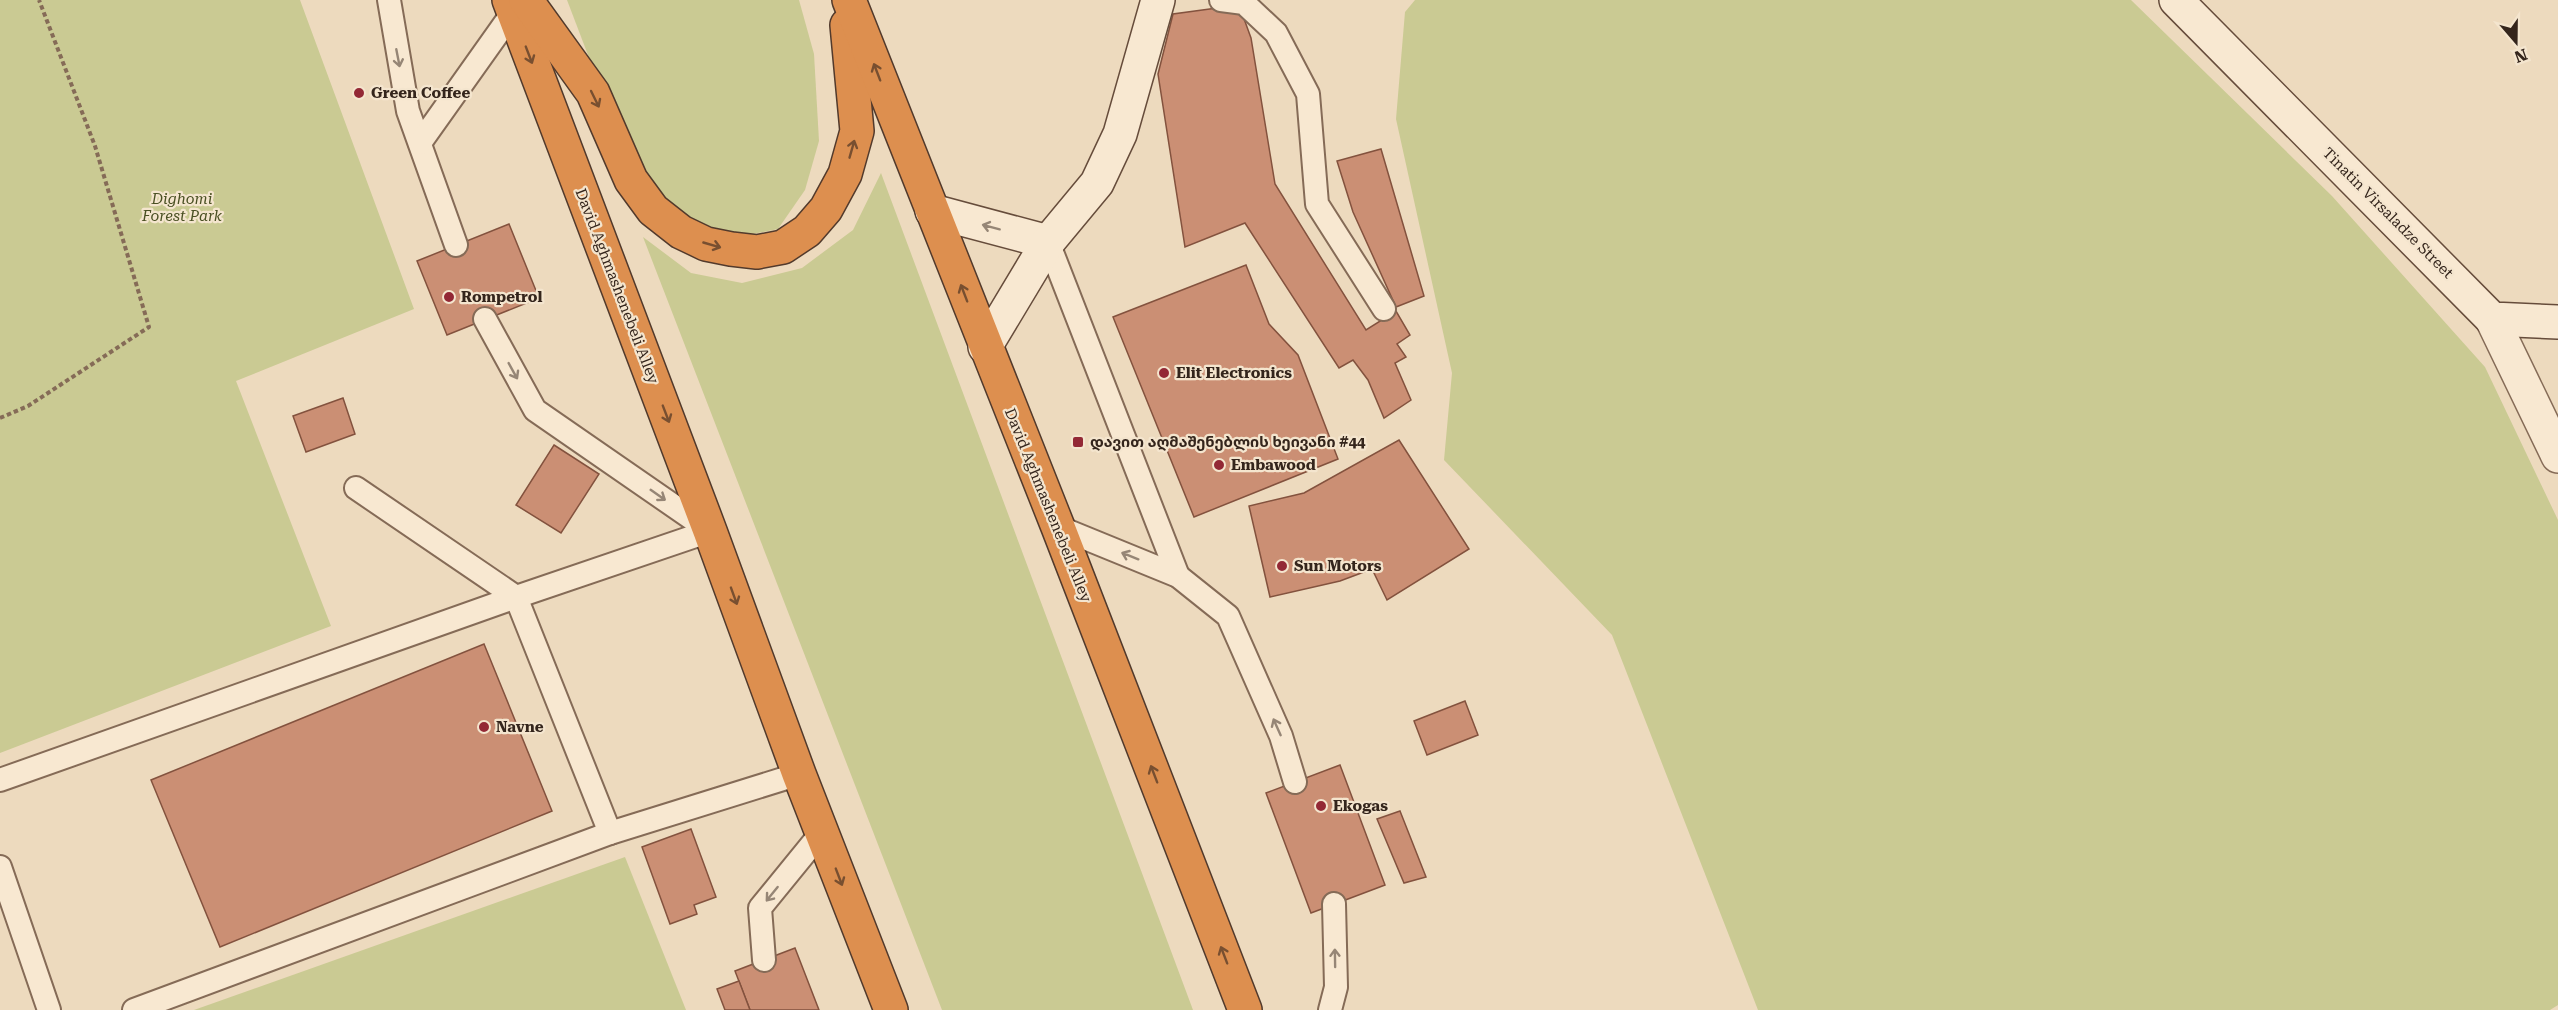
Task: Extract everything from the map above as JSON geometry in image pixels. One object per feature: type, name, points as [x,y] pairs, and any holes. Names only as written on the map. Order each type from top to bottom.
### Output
[{"type":"highway","points":[[516,4],[593,93],[631,180],[653,210],[681,232],[706,244],[757,252],[783,247],[807,231],[826,208],[845,174],[857,131],[847,0]]},
{"type":"highway","name":"David Aghmashenebeli Alley","points":[[847,0],[1058,527],[1245,1010]]},
{"type":"highway","name":"David Aghmashenebeli Alley","points":[[516,4],[799,774],[891,1010]]},
{"type":"street","points":[[985,347],[1048,242],[1097,183],[1120,134],[1158,0]]},
{"type":"street","name":"Tinatin Virsaladze Street","points":[[2176,0],[2492,319],[2558,456]]},
{"type":"street","points":[[932,211],[1048,242]]},
{"type":"street","points":[[2492,319],[2558,322]]},
{"type":"lane","points":[[389,0],[408,111],[456,245]]},
{"type":"lane","points":[[1221,0],[1244,3],[1276,33],[1303,84],[1308,94],[1317,204],[1384,309]]},
{"type":"lane","points":[[420,143],[516,4]]},
{"type":"lane","points":[[1048,242],[1178,576]]},
{"type":"lane","points":[[485,319],[535,410],[711,531]]},
{"type":"lane","points":[[356,488],[516,597],[610,833]]},
{"type":"lane","points":[[1058,527],[1178,576],[1228,616],[1281,736],[1295,782]]},
{"type":"lane","points":[[0,780],[516,597],[711,531]]},
{"type":"lane","points":[[134,1010],[610,833],[799,774]]},
{"type":"lane","points":[[764,960],[760,908],[822,832]]},
{"type":"lane","points":[[0,867],[49,1010]]},
{"type":"lane","points":[[1330,1010],[1335,987],[1334,904]]},
{"type":"lane","points":[[1335,987],[1346,1010]]},
{"type":"path","points":[[0,418],[28,406],[149,327],[95,146],[39,0]]},
{"type":"green space","name":"Dighomi Forest Park","points":[[0,0],[300,0],[414,309],[236,381],[331,626],[0,753]]},
{"type":"green space","points":[[567,0],[799,0],[814,54],[819,141],[805,190],[778,229],[723,240],[686,219],[644,180],[596,76]]},
{"type":"green space","points":[[1415,0],[2131,0],[2332,196],[2485,367],[2558,520],[2558,1005],[2550,1010],[1758,1010],[1612,635],[1444,460],[1452,373],[1396,119],[1405,12]]},
{"type":"green space","points":[[881,173],[1193,1010],[942,1010],[643,237],[691,273],[742,283],[802,268],[853,230]]},
{"type":"green space","points":[[625,857],[686,1010],[194,1010]]},
{"type":"building","points":[[1239,5],[1251,38],[1275,184],[1366,330],[1396,311],[1410,335],[1397,344],[1406,357],[1395,363],[1411,400],[1384,418],[1368,380],[1353,360],[1339,368],[1245,223],[1185,247],[1158,74],[1173,14]]},
{"type":"building","points":[[1381,149],[1424,296],[1396,307],[1353,212],[1337,161]]},
{"type":"building","points":[[509,224],[539,298],[447,335],[417,261]]},
{"type":"building","points":[[1246,265],[1269,324],[1298,355],[1338,459],[1194,517],[1113,317]]},
{"type":"building","points":[[343,398],[355,434],[306,452],[293,416]]},
{"type":"building","points":[[1399,440],[1469,549],[1387,600],[1372,569],[1340,581],[1270,597],[1249,506],[1304,493]]},
{"type":"building","points":[[554,445],[599,474],[561,533],[516,505]]},
{"type":"building","points":[[484,644],[552,811],[220,947],[151,780]]},
{"type":"building","points":[[1465,701],[1478,735],[1427,755],[1414,721]]},
{"type":"building","points":[[1340,765],[1385,885],[1311,913],[1266,793]]},
{"type":"building","points":[[1400,811],[1426,877],[1404,883],[1377,819]]},
{"type":"building","points":[[691,829],[716,897],[694,905],[697,914],[670,924],[642,847]]},
{"type":"building","points":[[795,948],[819,1010],[750,1010],[735,971]]},
{"type":"building","points":[[739,981],[750,1010],[725,1010],[717,989]]},
{"type":"place","name":"Green Coffee","points":[[359,93]]},
{"type":"place","name":"Rompetrol","points":[[449,297]]},
{"type":"place","name":"Elit Electronics","points":[[1164,373]]},
{"type":"place","name":"დავით აღმაშენებლის ხეივანი #44","points":[[1078,442]]},
{"type":"place","name":"Embawood","points":[[1219,465]]},
{"type":"place","name":"Sun Motors","points":[[1282,566]]},
{"type":"place","name":"Navne","points":[[484,727]]},
{"type":"place","name":"Ekogas","points":[[1321,806]]}]
